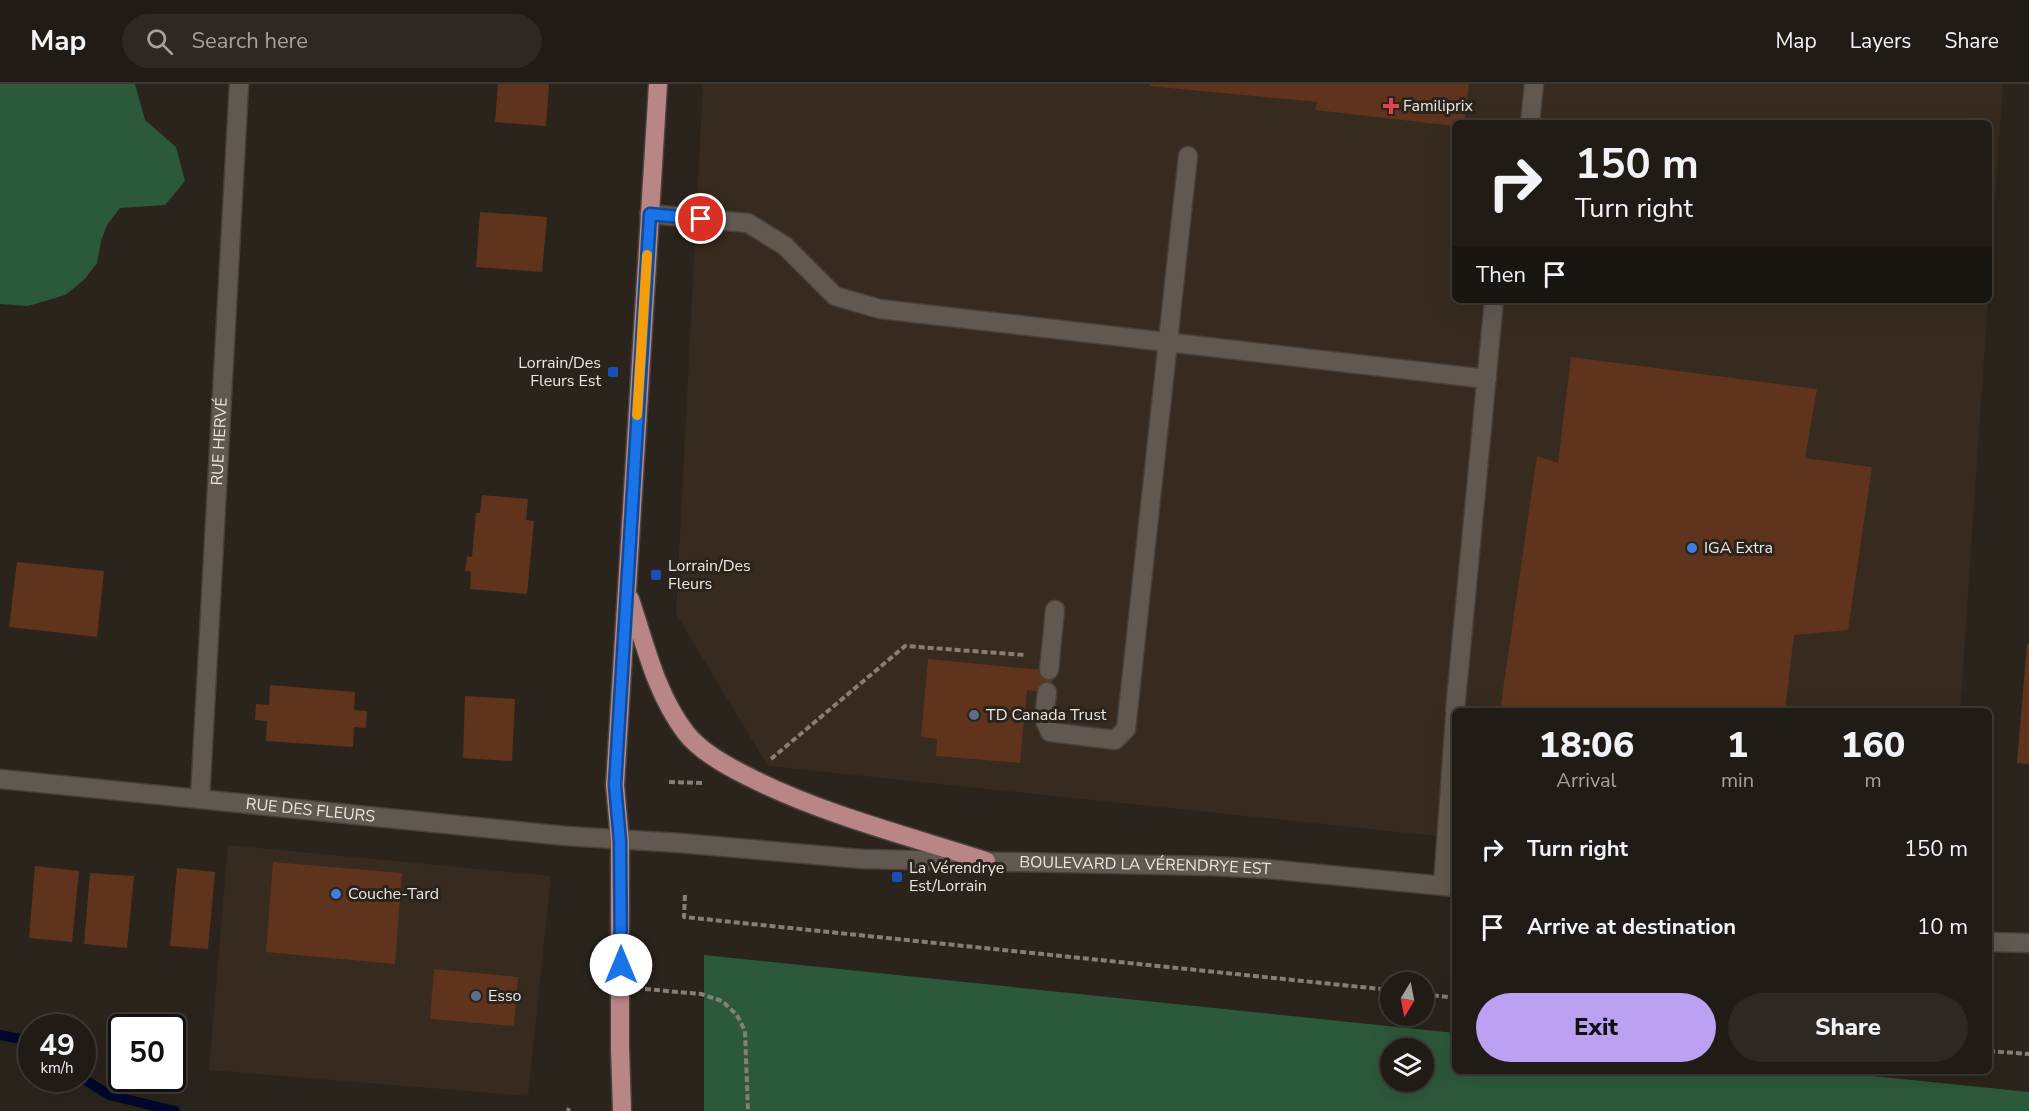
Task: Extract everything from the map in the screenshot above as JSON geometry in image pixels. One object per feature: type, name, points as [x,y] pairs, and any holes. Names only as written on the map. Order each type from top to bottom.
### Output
[{"type":"main road","points":[[620,1111],[620,841],[615,785],[658,84]]},
{"type":"main road","points":[[626,586],[652,667],[670,707],[687,734],[710,754],[792,797],[840,815],[986,861]]},
{"type":"street","name":"RUE HERVÉ","points":[[200,799],[239,84]]},
{"type":"street","points":[[1530,120],[1534,84]]},
{"type":"street","points":[[1047,692],[1044,718],[1050,732],[1115,740],[1126,729],[1188,156]]},
{"type":"street","points":[[650,214],[748,223],[785,246],[835,296],[880,309],[1487,379]]},
{"type":"street","points":[[1455,708],[1494,303]]},
{"type":"street","points":[[1049,664],[1055,610]]},
{"type":"street","name":"RUE DES FLEURS","points":[[0,779],[620,841]]},
{"type":"street","points":[[1449,886],[1452,802]]},
{"type":"street","name":"BOULEVARD LA VÉRENDRYE EST","points":[[620,841],[680,843],[862,859],[1210,866],[1449,886]]},
{"type":"street","points":[[1992,942],[2029,944]]},
{"type":"path","points":[[750,777],[905,646],[1049,664]]},
{"type":"path","points":[[669,782],[706,783]]},
{"type":"path","points":[[685,895],[684,917],[1380,989]]},
{"type":"path","points":[[620,987],[701,994],[722,1001],[737,1015],[745,1031],[748,1111]]},
{"type":"path","points":[[1434,995],[1452,998]]},
{"type":"path","points":[[1992,1051],[2029,1054]]},
{"type":"shaded area","points":[[703,84],[2003,84],[1992,240],[1992,120],[1452,120],[1452,303],[1988,303],[1960,708],[1452,708],[1452,838],[768,766],[676,614]]},
{"type":"shaded area","points":[[228,845],[551,876],[528,1096],[209,1070]]},
{"type":"green space","points":[[0,84],[135,84],[145,120],[176,147],[185,181],[165,205],[120,208],[107,225],[97,263],[84,280],[65,295],[28,306],[0,304]]},
{"type":"green space","points":[[704,955],[1452,1033],[1452,1074],[1852,1074],[2029,1092],[2029,1111],[704,1111]]},
{"type":"building","points":[[498,84],[549,84],[546,126],[495,122]]},
{"type":"building","name":"Familiprix","points":[[1150,84],[1469,84],[1464,120],[1452,120],[1452,126],[1315,110],[1317,102],[1149,86]]},
{"type":"building","points":[[480,212],[547,217],[542,272],[476,267]]},
{"type":"building","name":"IGA Extra","points":[[1571,357],[1817,389],[1805,458],[1872,467],[1848,630],[1794,635],[1785,708],[1500,708],[1537,456],[1558,463]]},
{"type":"building","points":[[482,495],[528,499],[526,520],[534,521],[527,594],[470,589],[471,572],[465,571],[467,556],[472,557],[476,513],[480,513]]},
{"type":"building","points":[[17,562],[104,571],[97,637],[9,627]]},
{"type":"building","points":[[2027,644],[2029,644],[2029,764],[2017,763]]},
{"type":"building","name":"TD Canada Trust","points":[[928,659],[1053,671],[1051,693],[1027,690],[1020,763],[936,756],[937,739],[921,737]]},
{"type":"building","points":[[270,685],[355,692],[354,710],[367,711],[366,728],[354,727],[353,747],[266,741],[267,721],[255,720],[256,704],[269,705]]},
{"type":"building","points":[[465,696],[515,699],[512,761],[463,758]]},
{"type":"building","name":"Couche-Tard","points":[[273,862],[402,873],[395,964],[266,952]]},
{"type":"building","points":[[35,866],[79,871],[72,942],[29,938]]},
{"type":"building","points":[[177,868],[215,872],[208,949],[170,946]]},
{"type":"building","points":[[90,873],[134,876],[127,948],[84,944]]},
{"type":"building","points":[[434,969],[518,977],[514,1026],[430,1019]]},
{"type":"waterway","points":[[0,1035],[18,1039]]},
{"type":"waterway","points":[[96,1087],[109,1095],[175,1111]]},
{"type":"slow traffic","points":[[637,415],[647,255]]},
{"type":"place","name":"Familiprix","points":[[1391,106]]},
{"type":"place","name":"Lorrain/Des Fleurs Est","points":[[613,372]]},
{"type":"place","name":"IGA Extra","points":[[1692,548]]},
{"type":"place","name":"Lorrain/Des Fleurs","points":[[656,575]]},
{"type":"place","name":"TD Canada Trust","points":[[974,715]]},
{"type":"place","name":"La Vérendrye Est/Lorrain","points":[[897,877]]},
{"type":"place","name":"Couche-Tard","points":[[336,894]]},
{"type":"place","name":"Esso","points":[[476,996]]},
{"type":"route","points":[[621,965],[620,841],[615,785],[650,214],[701,219]]}]
